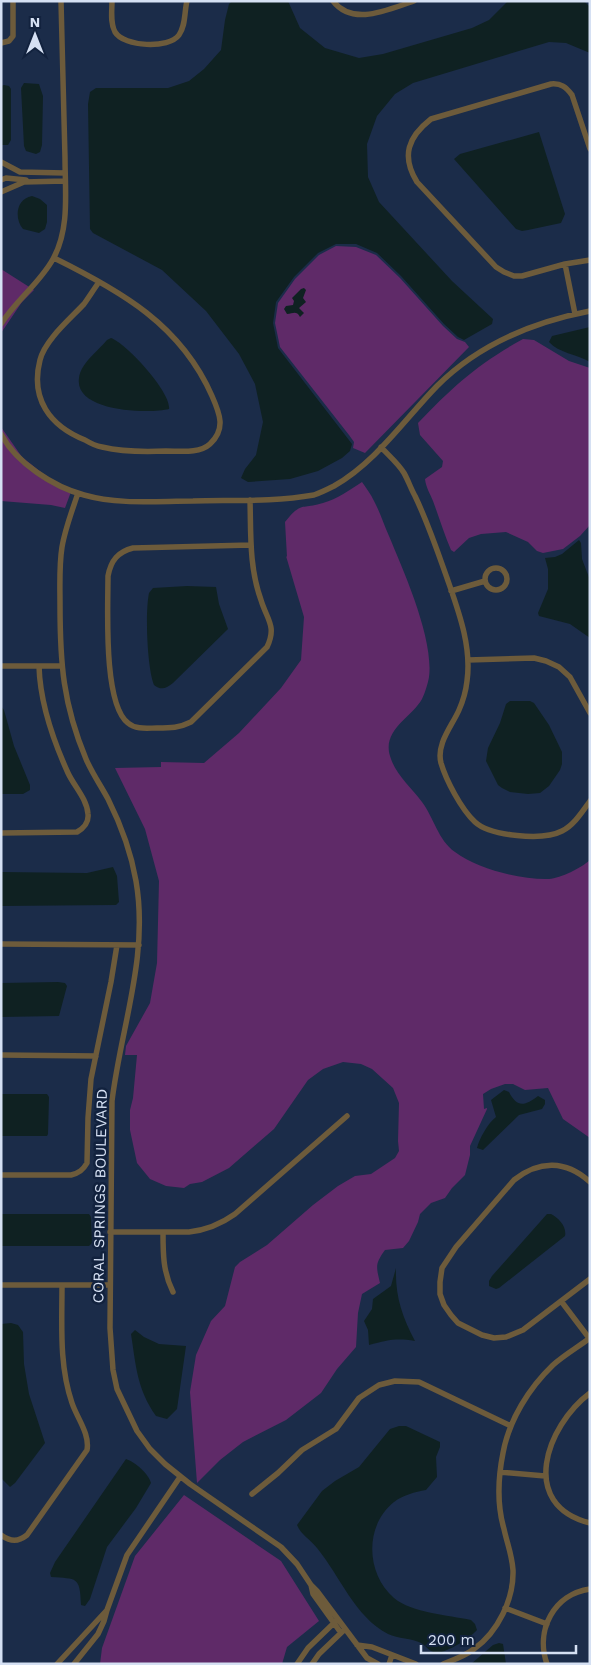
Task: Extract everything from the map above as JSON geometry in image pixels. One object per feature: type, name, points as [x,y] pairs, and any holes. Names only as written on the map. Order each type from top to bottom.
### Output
[{"type":"street","points":[[1,43],[13,36],[14,1]]},
{"type":"street","points":[[1,324],[54,258],[63,234],[65,173],[61,1]]},
{"type":"street","points":[[112,1],[112,23],[119,37],[134,43],[161,44],[176,39],[181,32],[187,1]]},
{"type":"street","points":[[333,1],[351,14],[365,15],[414,1]]},
{"type":"street","points":[[590,149],[572,94],[568,89],[558,84],[551,84],[431,119],[414,136],[409,148],[408,161],[411,172],[417,182],[496,267],[504,272],[514,276],[522,276],[565,264],[590,260]]},
{"type":"street","points":[[1,162],[20,172],[65,173]]},
{"type":"street","points":[[1,180],[6,178],[36,181]]},
{"type":"street","points":[[1,192],[24,182],[65,181]]},
{"type":"street","points":[[54,258],[99,282],[153,316],[191,358],[208,386],[220,413],[221,423],[218,434],[209,445],[200,450],[134,452],[101,447],[73,435],[50,417],[41,402],[37,385],[40,357],[48,344],[85,302],[99,282]]},
{"type":"street","points":[[565,264],[575,314]]},
{"type":"street","points":[[1,434],[13,452],[24,462],[59,486],[78,493],[116,501],[285,499],[316,494],[353,474],[381,447],[437,386],[458,367],[491,346],[518,332],[546,321],[590,311]]},
{"type":"street","points":[[381,447],[403,472],[429,526],[465,640],[468,660],[467,682],[460,709],[440,750],[440,758],[445,774],[465,810],[475,822],[486,828],[499,832],[542,837],[564,830],[580,815],[590,801]]},
{"type":"street","name":"CORAL SPRINGS BOULEVARD","points":[[78,493],[62,547],[60,564],[61,666],[68,708],[77,734],[87,761],[120,826],[130,853],[140,908],[139,945],[135,979],[114,1079],[112,1101],[110,1351],[117,1389],[137,1431],[150,1449],[180,1477],[281,1547],[297,1564],[317,1591],[343,1631],[367,1658],[378,1664]]},
{"type":"street","points":[[250,500],[253,571],[260,598],[272,627],[272,637],[267,647],[191,722],[180,727],[143,728],[128,724],[122,717],[118,707],[112,685],[109,660],[108,576],[110,566],[116,556],[133,548],[251,545]]},
{"type":"street","points":[[451,591],[485,581]]},
{"type":"street","points":[[468,660],[534,658],[546,661],[559,667],[570,677],[590,713]]},
{"type":"street","points":[[1,666],[61,666]]},
{"type":"street","points":[[1,833],[77,832],[84,828],[88,821],[86,806],[68,775],[48,719],[41,690],[39,666]]},
{"type":"street","points":[[1,944],[139,945]]},
{"type":"street","points":[[1,1175],[71,1175],[78,1173],[84,1168],[88,1156],[89,1103],[117,945]]},
{"type":"street","points":[[1,1055],[96,1056]]},
{"type":"street","points":[[110,1232],[201,1231],[224,1222],[347,1116]]},
{"type":"street","points":[[590,1182],[570,1169],[558,1165],[535,1167],[524,1172],[514,1180],[456,1247],[442,1268],[440,1294],[444,1306],[458,1322],[482,1335],[494,1338],[506,1337],[516,1334],[590,1279]]},
{"type":"street","points":[[162,1232],[165,1274],[173,1292]]},
{"type":"street","points":[[1,1285],[110,1285]]},
{"type":"street","points":[[1,1535],[8,1540],[14,1541],[21,1540],[27,1536],[87,1450],[87,1437],[72,1402],[63,1362],[62,1285]]},
{"type":"street","points":[[443,1664],[475,1649],[491,1633],[511,1594],[513,1571],[511,1552],[503,1528],[500,1504],[500,1472],[503,1452],[511,1426],[521,1405],[535,1384],[554,1364],[589,1338],[561,1301]]},
{"type":"street","points":[[252,1494],[302,1450],[336,1429],[359,1398],[380,1384],[395,1381],[419,1382],[511,1426]]},
{"type":"street","points":[[590,1393],[575,1406],[556,1435],[546,1463],[544,1476],[552,1499],[559,1508],[568,1516],[590,1523]]},
{"type":"street","points":[[500,1472],[544,1476]]},
{"type":"street","points":[[74,1664],[98,1634],[127,1554],[180,1477]]},
{"type":"street","points":[[547,1664],[543,1644],[547,1624],[556,1607],[565,1597],[579,1590],[590,1589]]},
{"type":"street","points":[[505,1608],[547,1624]]},
{"type":"street","points":[[57,1664],[107,1610]]},
{"type":"street","points":[[297,1664],[308,1648],[336,1621]]},
{"type":"street","points":[[312,1664],[319,1654],[343,1631]]},
{"type":"street","points":[[357,1645],[372,1647],[416,1664]]},
{"type":"street","points":[[389,1664],[392,1655]]},
{"type":"shaded area","points":[[232,1],[288,1],[300,28],[325,48],[359,58],[383,54],[472,28],[489,20],[508,1],[584,1],[590,7],[590,53],[566,43],[549,42],[413,83],[395,94],[377,116],[367,144],[368,177],[379,202],[452,281],[493,319],[492,324],[464,340],[444,324],[401,276],[377,253],[356,244],[336,244],[318,253],[294,277],[276,302],[273,323],[278,348],[352,444],[350,451],[342,458],[318,471],[290,479],[248,482],[241,478],[245,469],[256,455],[263,422],[255,384],[239,354],[206,311],[162,270],[93,233],[90,229],[88,104],[90,92],[96,88],[168,88],[189,81],[204,69],[221,50],[225,20],[229,4]]},
{"type":"shaded area","points":[[24,83],[39,84],[43,96],[42,145],[40,152],[36,154],[26,151],[24,146],[21,88]]},
{"type":"shaded area","points":[[1,86],[9,86],[11,89],[11,140],[8,145],[2,145]]},
{"type":"shaded area","points":[[539,132],[565,214],[561,223],[522,231],[516,229],[454,159],[460,154]]},
{"type":"shaded area","points":[[32,196],[40,199],[47,205],[45,229],[39,233],[23,229],[18,220],[20,205]]},
{"type":"shaded area","points":[[336,246],[356,247],[376,255],[400,278],[443,326],[469,347],[365,453],[353,448],[354,442],[349,435],[280,347],[275,323],[278,303],[295,279],[319,255]]},
{"type":"shaded area","points":[[1,269],[34,290],[22,302],[1,333]]},
{"type":"shaded area","points":[[304,288],[306,290],[303,298],[306,302],[299,308],[304,313],[300,317],[296,313],[287,314],[284,309],[286,306],[293,305],[294,301],[292,298]]},
{"type":"shaded area","points":[[590,327],[590,362],[558,349],[549,342],[552,336]]},
{"type":"shaded area","points":[[111,338],[127,349],[147,369],[163,392],[169,409],[146,411],[115,408],[88,398],[81,389],[80,373],[90,358]]},
{"type":"shaded area","points":[[523,339],[534,340],[569,361],[590,368],[590,525],[580,536],[563,549],[543,553],[537,551],[528,542],[506,532],[481,534],[469,538],[454,552],[448,544],[425,479],[442,467],[443,461],[420,435],[418,423],[467,376],[493,357]]},
{"type":"shaded area","points":[[1,427],[22,457],[52,481],[72,489],[65,508],[1,501]]},
{"type":"shaded area","points":[[362,482],[378,510],[410,586],[427,644],[429,662],[429,679],[422,699],[399,724],[390,739],[389,747],[392,763],[426,808],[444,841],[455,852],[475,864],[526,878],[549,879],[571,872],[590,860],[590,1138],[563,1119],[548,1088],[525,1090],[513,1084],[505,1084],[483,1094],[484,1109],[487,1109],[470,1146],[470,1155],[465,1175],[445,1198],[431,1203],[420,1214],[409,1241],[403,1248],[385,1250],[377,1265],[380,1283],[362,1294],[358,1313],[356,1347],[337,1369],[321,1393],[286,1420],[243,1442],[220,1460],[197,1483],[190,1392],[196,1355],[211,1321],[225,1306],[235,1267],[267,1245],[338,1186],[355,1176],[371,1174],[395,1158],[399,1151],[399,1103],[393,1088],[372,1069],[361,1064],[343,1062],[323,1069],[308,1080],[274,1129],[229,1168],[202,1182],[190,1184],[184,1188],[166,1186],[150,1179],[137,1163],[130,1130],[130,1110],[137,1055],[125,1055],[126,1046],[150,1003],[157,963],[159,881],[145,829],[115,768],[161,767],[161,762],[204,763],[239,733],[281,688],[301,660],[304,617],[286,556],[285,522],[298,509],[333,499]]},
{"type":"shaded area","points":[[579,540],[581,543],[582,559],[590,580],[590,638],[570,624],[539,616],[538,613],[548,589],[548,569],[545,558],[562,554]]},
{"type":"shaded area","points":[[216,587],[219,604],[228,629],[173,683],[159,688],[154,685],[148,653],[147,613],[149,593],[153,588]]},
{"type":"shaded area","points":[[510,701],[530,701],[534,703],[549,725],[562,752],[560,770],[549,786],[540,793],[510,792],[502,788],[498,785],[486,761],[488,748],[500,723],[506,704]]},
{"type":"shaded area","points":[[1,706],[4,710],[14,746],[30,785],[30,790],[23,794],[1,794]]},
{"type":"shaded area","points":[[113,867],[117,876],[119,902],[116,905],[1,906],[1,872],[87,873]]},
{"type":"shaded area","points":[[1,983],[65,983],[67,986],[59,1016],[1,1017]]},
{"type":"shaded area","points":[[504,1090],[509,1092],[518,1103],[529,1102],[538,1096],[545,1100],[545,1104],[542,1109],[519,1115],[483,1150],[477,1148],[484,1131],[496,1117],[491,1100]]},
{"type":"shaded area","points":[[1,1094],[47,1094],[49,1097],[47,1136],[1,1136]]},
{"type":"shaded area","points":[[1,1214],[89,1214],[91,1217],[92,1243],[89,1246],[1,1246]]},
{"type":"shaded area","points":[[547,1214],[551,1214],[562,1223],[565,1229],[565,1236],[499,1288],[496,1289],[489,1286],[492,1276]]},
{"type":"shaded area","points":[[396,1268],[400,1306],[415,1341],[392,1340],[369,1345],[368,1330],[364,1321],[372,1309],[373,1299],[391,1286]]},
{"type":"shaded area","points":[[11,1323],[18,1325],[23,1332],[24,1364],[29,1394],[45,1443],[10,1487],[1,1478],[1,1324]]},
{"type":"shaded area","points":[[135,1330],[144,1337],[159,1344],[186,1346],[177,1409],[167,1419],[156,1416],[141,1387],[131,1334]]},
{"type":"shaded area","points":[[406,1426],[440,1442],[436,1457],[437,1477],[426,1490],[401,1497],[384,1512],[377,1524],[373,1537],[374,1563],[378,1576],[385,1588],[394,1598],[402,1603],[431,1613],[471,1620],[475,1624],[477,1630],[469,1637],[453,1647],[437,1653],[417,1641],[396,1637],[376,1627],[357,1607],[315,1545],[301,1532],[297,1525],[322,1491],[359,1467],[390,1429]]},
{"type":"shaded area","points":[[126,1459],[141,1469],[148,1476],[151,1483],[136,1508],[107,1547],[90,1599],[85,1606],[81,1605],[78,1584],[72,1579],[51,1577],[50,1573],[55,1562]]},
{"type":"shaded area","points":[[184,1495],[281,1561],[319,1621],[287,1647],[282,1664],[100,1664],[102,1648],[135,1556]]},
{"type":"shaded area","points":[[503,1644],[506,1664],[471,1664],[493,1645]]}]
